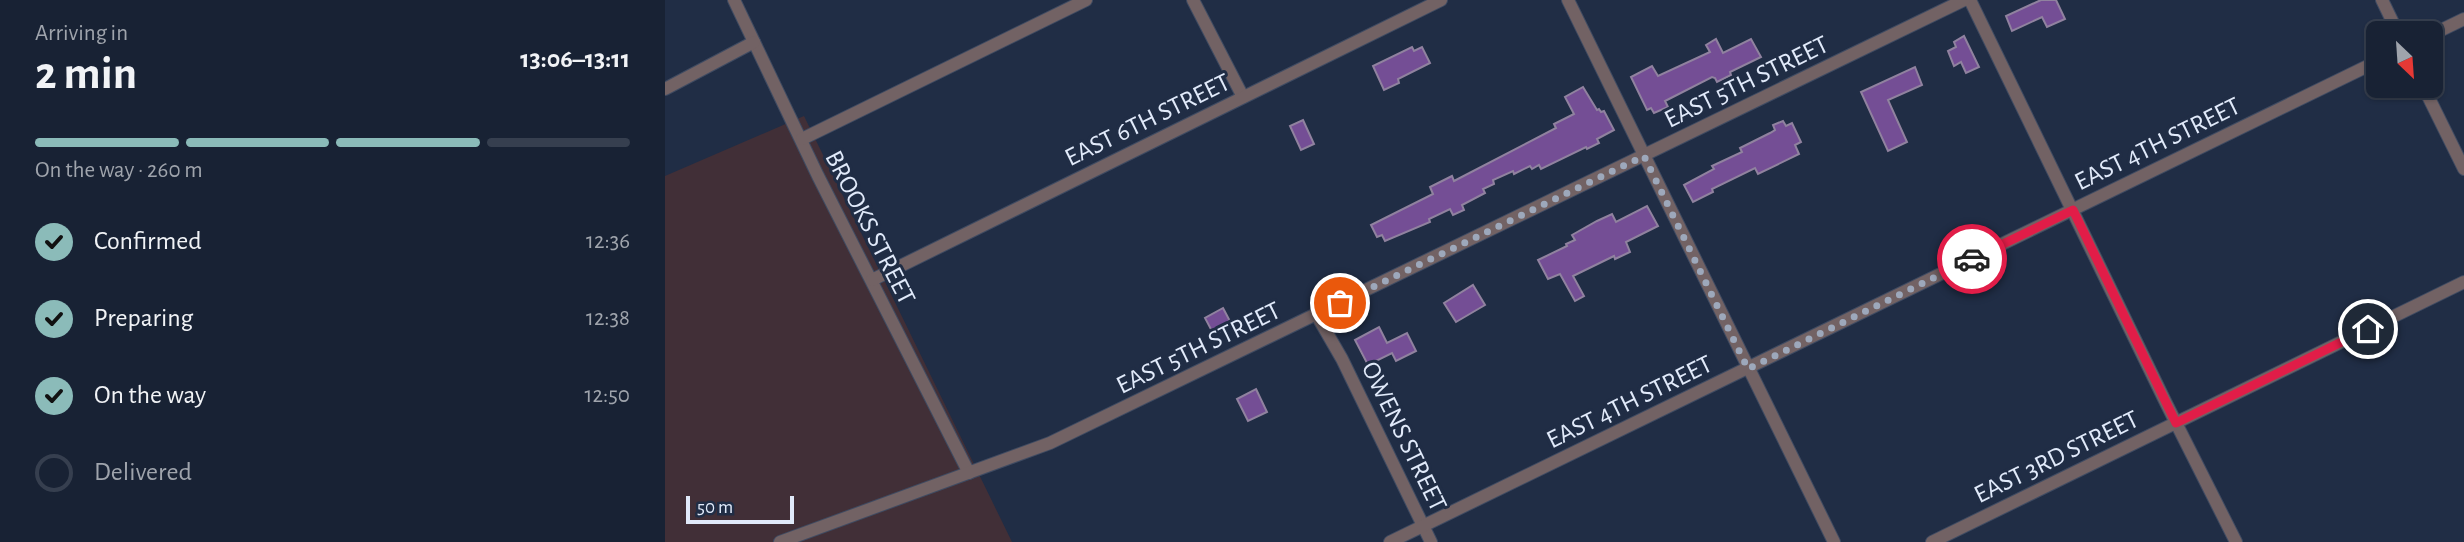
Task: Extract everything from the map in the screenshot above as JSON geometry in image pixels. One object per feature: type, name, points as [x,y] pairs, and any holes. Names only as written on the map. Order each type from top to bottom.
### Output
[{"type":"street","name":"BROOKS STREET","points":[[734,0],[969,473]]},
{"type":"street","points":[[802,139],[1086,0]]},
{"type":"street","points":[[1193,0],[1244,97]]},
{"type":"street","name":"EAST 6TH STREET","points":[[873,280],[1441,0]]},
{"type":"street","points":[[1568,0],[1834,542]]},
{"type":"street","name":"EAST 5TH STREET","points":[[780,542],[1050,443],[1964,0]]},
{"type":"street","points":[[1970,0],[2236,542]]},
{"type":"street","points":[[2382,0],[2392,21]]},
{"type":"street","points":[[2443,29],[2464,19]]},
{"type":"street","points":[[665,89],[754,42]]},
{"type":"street","name":"EAST 4TH STREET","points":[[1390,542],[2366,67]]},
{"type":"street","points":[[2429,98],[2464,169]]},
{"type":"street","name":"EAST 3RD STREET","points":[[1933,542],[2464,282]]},
{"type":"street","name":"OWENS STREET","points":[[1317,314],[1342,359],[1431,542]]},
{"type":"shaded area","points":[[804,116],[1012,542],[665,542],[665,176]]},
{"type":"building","points":[[2041,0],[2056,0],[2065,19],[2047,27],[2042,17],[2012,31],[2006,16]]},
{"type":"building","points":[[1964,36],[1979,67],[1966,73],[1961,62],[1954,66],[1948,51],[1956,47],[1954,42]]},
{"type":"building","points":[[1716,39],[1723,53],[1751,39],[1761,57],[1730,72],[1731,75],[1717,82],[1712,77],[1665,101],[1668,107],[1654,113],[1651,108],[1647,110],[1631,77],[1652,66],[1658,76],[1710,52],[1706,45]]},
{"type":"building","points":[[1412,47],[1414,51],[1422,47],[1430,63],[1398,79],[1399,83],[1384,90],[1373,66]]},
{"type":"building","points":[[1915,67],[1922,85],[1888,100],[1907,142],[1888,151],[1861,92]]},
{"type":"building","points":[[1583,87],[1597,110],[1604,111],[1614,130],[1597,139],[1599,143],[1541,169],[1539,165],[1532,169],[1530,166],[1493,180],[1494,184],[1483,189],[1485,193],[1462,205],[1464,210],[1453,215],[1450,209],[1429,219],[1430,222],[1385,241],[1382,235],[1377,237],[1371,225],[1433,194],[1430,187],[1452,176],[1454,181],[1556,128],[1554,124],[1574,114],[1565,97]]},
{"type":"building","points":[[1303,120],[1314,144],[1301,150],[1290,126]]},
{"type":"building","points":[[1783,121],[1786,126],[1792,123],[1801,142],[1795,145],[1799,154],[1758,174],[1755,168],[1712,189],[1713,192],[1693,202],[1684,185],[1714,169],[1712,166],[1742,152],[1740,148],[1775,130],[1773,125]]},
{"type":"building","points":[[1647,206],[1658,226],[1626,242],[1630,252],[1615,259],[1614,256],[1573,276],[1584,296],[1575,301],[1560,274],[1548,279],[1538,260],[1567,246],[1566,244],[1575,240],[1572,235],[1597,221],[1612,214],[1616,222]]},
{"type":"building","points":[[1473,285],[1485,305],[1456,322],[1444,303]]},
{"type":"building","points":[[1223,308],[1232,325],[1214,335],[1205,318]]},
{"type":"building","points":[[1379,327],[1387,343],[1407,333],[1416,351],[1396,361],[1392,353],[1368,365],[1355,340]]},
{"type":"building","points":[[1256,389],[1267,412],[1248,421],[1237,399]]},
{"type":"way so far","points":[[1340,303],[1644,156],[1748,369],[1972,259]]},
{"type":"route","points":[[1972,259],[2073,210],[2176,423],[2368,329]]}]
